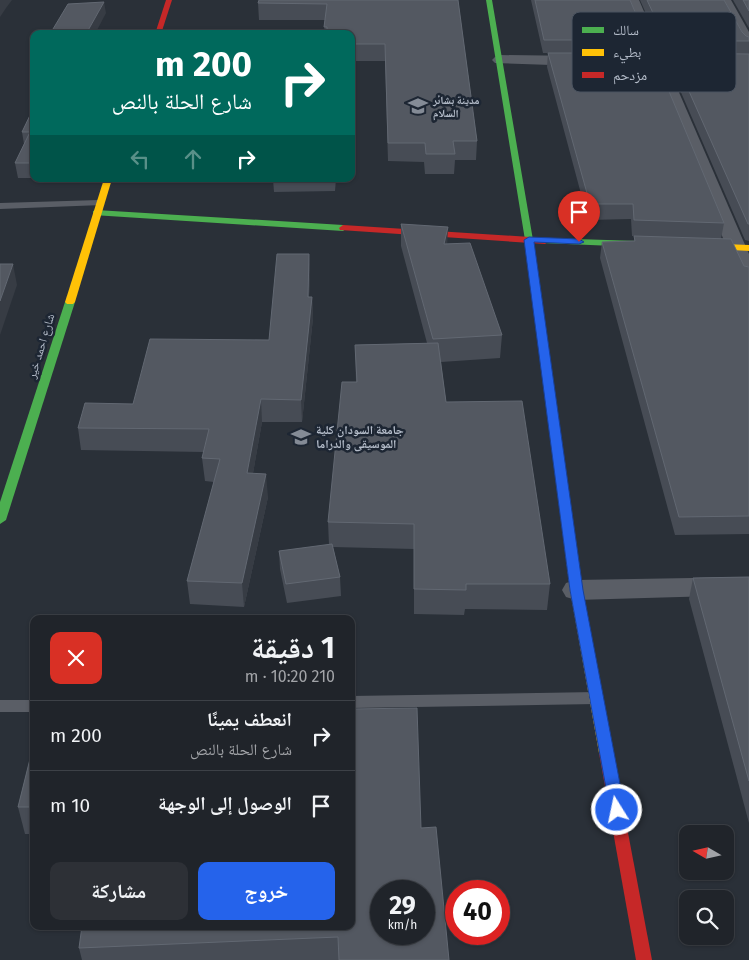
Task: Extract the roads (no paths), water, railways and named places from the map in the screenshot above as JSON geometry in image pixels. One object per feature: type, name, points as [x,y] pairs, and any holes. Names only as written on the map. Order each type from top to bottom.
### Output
[{"type":"street","points":[[159,30],[169,0]]},
{"type":"street","points":[[490,0],[529,240],[576,590],[644,960]]},
{"type":"street","points":[[632,0],[637,12]]},
{"type":"street","points":[[724,0],[731,12]]},
{"type":"street","points":[[736,22],[749,45]]},
{"type":"street","points":[[500,60],[572,61]]},
{"type":"street","points":[[672,92],[743,248],[749,276]]},
{"type":"street","name":"شارع احمد خير","points":[[0,520],[107,182]]},
{"type":"street","points":[[98,208],[529,240],[649,244]]},
{"type":"street","points":[[688,246],[743,248]]},
{"type":"street","points":[[576,590],[749,586]]},
{"type":"lane","points":[[0,206],[98,208]]},
{"type":"lane","points":[[355,702],[597,698]]},
{"type":"lane","points":[[0,706],[30,706]]},
{"type":"place","name":"مدينة بشائر السلام","points":[[418,106]]},
{"type":"place","name":"جامعة السودان كلية الموسيقى والدراما","points":[[301,437]]}]
